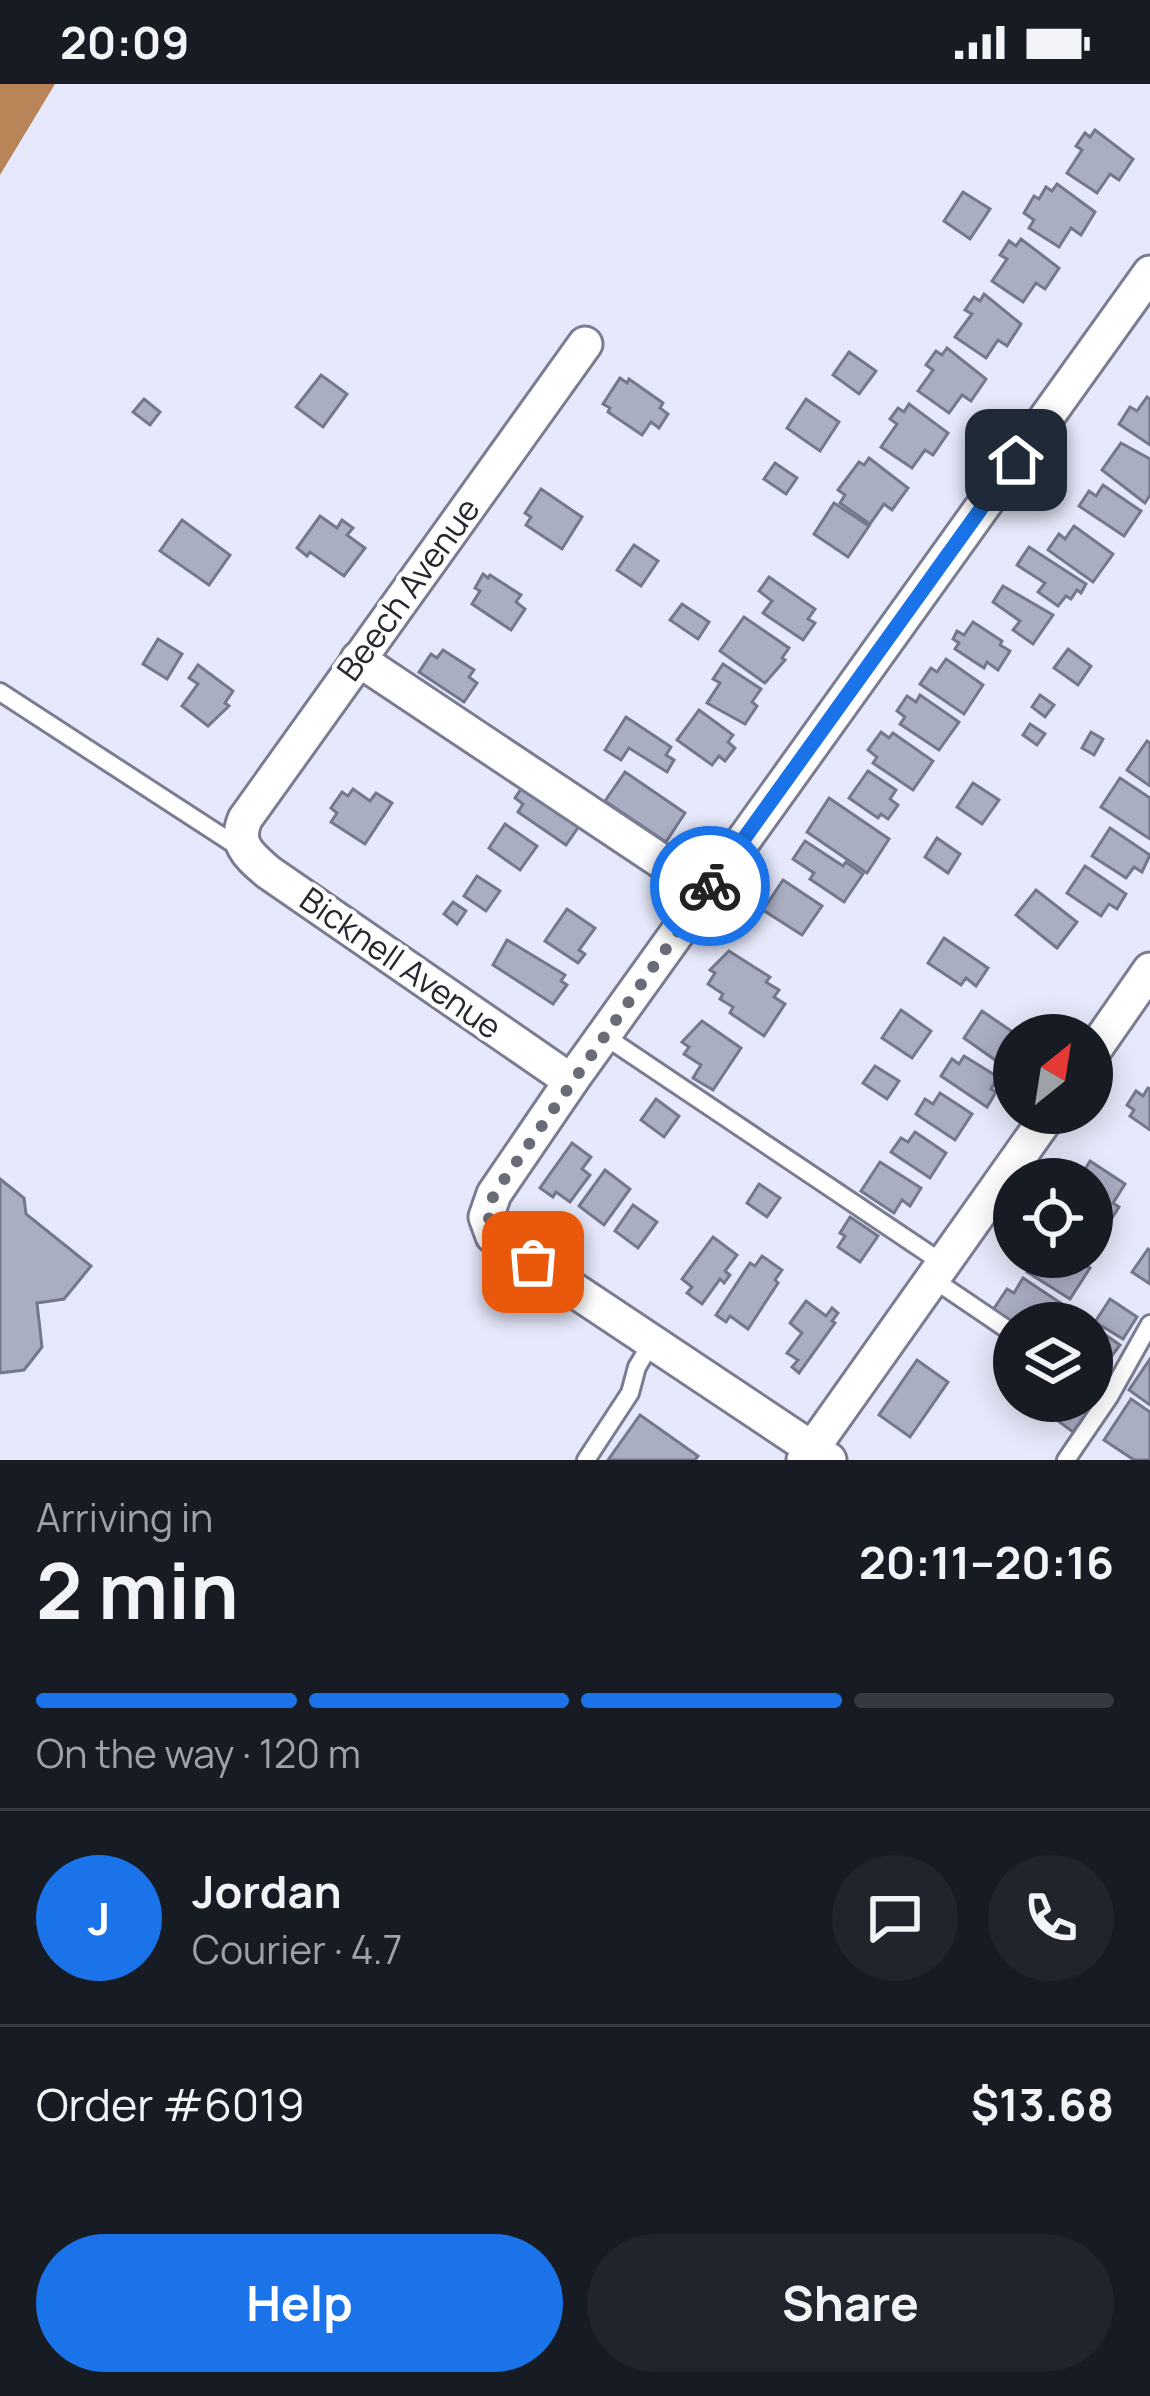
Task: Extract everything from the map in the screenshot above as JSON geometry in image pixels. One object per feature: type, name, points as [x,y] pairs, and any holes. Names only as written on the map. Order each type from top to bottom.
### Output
[{"type":"street","points":[[1035,1134],[814,1456],[493,1236],[486,1216],[494,1194],[603,1035],[1150,273]]},
{"type":"street","name":"Beech Avenue","points":[[242,844],[245,819],[585,344]]},
{"type":"street","points":[[358,659],[706,891]]},
{"type":"street","name":"Bicknell Avenue","points":[[242,844],[268,872],[571,1081]]},
{"type":"street","points":[[1113,1023],[1150,970]]},
{"type":"lane","points":[[0,692],[242,844]]},
{"type":"lane","points":[[603,1035],[939,1272],[993,1317]]},
{"type":"lane","points":[[1113,1390],[1150,1324]]},
{"type":"lane","points":[[586,1460],[630,1393],[637,1367],[652,1342]]},
{"type":"lane","points":[[1066,1460],[1092,1422]]},
{"type":"shaded area","points":[[0,84],[55,84],[0,175]]},
{"type":"building","points":[[1095,130],[1133,159],[1119,180],[1110,174],[1097,193],[1067,173],[1082,150],[1076,146],[1085,133],[1090,137]]},
{"type":"building","points":[[1057,184],[1095,212],[1081,235],[1071,228],[1059,247],[1029,228],[1034,220],[1024,213],[1034,196],[1039,199],[1046,187],[1052,191]]},
{"type":"building","points":[[963,192],[990,209],[970,239],[944,221]]},
{"type":"building","points":[[1021,239],[1059,268],[1045,289],[1036,283],[1023,302],[992,281],[1007,259],[1000,255],[1009,241],[1016,246]]},
{"type":"building","points":[[984,294],[1021,324],[1007,346],[998,340],[986,358],[955,337],[972,314],[965,310],[974,297],[980,301]]},
{"type":"building","points":[[947,348],[986,379],[971,401],[962,395],[949,413],[918,391],[933,370],[926,365],[936,351],[942,355]]},
{"type":"building","points":[[849,352],[876,371],[859,394],[833,375]]},
{"type":"building","points":[[321,375],[347,394],[323,427],[296,407]]},
{"type":"building","points":[[620,378],[627,383],[629,379],[663,403],[660,408],[668,414],[659,428],[651,422],[642,435],[608,412],[610,408],[603,404]]},
{"type":"building","points":[[1147,397],[1150,445],[1119,424],[1130,407],[1137,411]]},
{"type":"building","points":[[144,399],[160,412],[150,425],[133,412]]},
{"type":"building","points":[[806,399],[839,422],[820,451],[787,428]]},
{"type":"building","points":[[909,404],[948,433],[933,455],[925,450],[912,468],[881,447],[897,424],[890,419],[898,408],[904,412]]},
{"type":"building","points":[[1121,443],[1150,459],[1150,495],[1145,503],[1102,470]]},
{"type":"building","points":[[869,458],[908,488],[892,510],[884,504],[870,524],[840,503],[845,495],[838,490],[859,462],[864,465]]},
{"type":"building","points":[[775,463],[797,478],[786,494],[764,479]]},
{"type":"building","points":[[1103,485],[1141,511],[1124,536],[1079,506],[1089,491],[1096,496]]},
{"type":"building","points":[[541,489],[582,517],[562,549],[526,525],[531,517],[525,513]]},
{"type":"building","points":[[834,503],[869,526],[848,557],[814,534]]},
{"type":"building","points":[[320,516],[337,528],[342,520],[353,528],[347,535],[365,548],[344,576],[297,548]]},
{"type":"building","points":[[182,520],[230,555],[209,585],[160,551]]},
{"type":"building","points":[[1074,526],[1113,554],[1093,582],[1048,550],[1059,534],[1065,539]]},
{"type":"building","points":[[634,545],[658,561],[641,586],[617,570]]},
{"type":"building","points":[[1029,547],[1086,584],[1081,593],[1077,590],[1071,599],[1066,596],[1058,606],[1038,592],[1045,583],[1017,565]]},
{"type":"building","points":[[483,574],[521,595],[516,602],[525,609],[511,630],[472,604]]},
{"type":"building","points":[[769,577],[815,609],[808,619],[815,623],[803,640],[763,613],[772,601],[759,591]]},
{"type":"building","points":[[1003,586],[1053,615],[1033,644],[1013,630],[1020,621],[993,602]]},
{"type":"building","points":[[682,604],[709,622],[698,639],[670,620]]},
{"type":"building","points":[[744,617],[789,648],[765,683],[720,651]]},
{"type":"building","points":[[973,622],[1010,651],[998,670],[987,662],[984,668],[955,649],[957,631],[964,635]]},
{"type":"building","points":[[158,639],[182,654],[167,679],[143,664]]},
{"type":"building","points":[[1068,649],[1091,666],[1078,685],[1054,668]]},
{"type":"building","points":[[443,650],[474,670],[469,677],[477,683],[464,702],[419,672],[431,654],[437,658]]},
{"type":"building","points":[[946,659],[983,685],[964,714],[920,684],[931,668],[937,672]]},
{"type":"building","points":[[723,664],[761,689],[745,724],[707,703],[720,683],[713,679]]},
{"type":"building","points":[[198,665],[233,691],[225,703],[229,706],[208,726],[182,706],[198,684],[189,678]]},
{"type":"building","points":[[920,695],[959,722],[939,750],[900,724],[905,717],[897,711],[907,696],[916,702]]},
{"type":"building","points":[[1040,695],[1054,705],[1045,717],[1032,707]]},
{"type":"building","points":[[699,710],[733,735],[728,742],[735,748],[725,761],[719,756],[712,765],[677,740]]},
{"type":"building","points":[[626,717],[671,747],[666,755],[674,760],[667,772],[629,748],[621,760],[605,750]]},
{"type":"building","points":[[1030,724],[1045,734],[1037,745],[1023,735]]},
{"type":"building","points":[[881,732],[889,738],[893,733],[933,761],[913,790],[873,763],[877,757],[868,750]]},
{"type":"building","points":[[1091,732],[1103,739],[1094,755],[1082,748]]},
{"type":"building","points":[[1150,743],[1150,786],[1127,770]]},
{"type":"building","points":[[868,771],[896,790],[890,799],[898,805],[888,819],[881,814],[878,818],[849,798]]},
{"type":"building","points":[[625,772],[685,813],[666,842],[605,801]]},
{"type":"building","points":[[1120,778],[1150,798],[1150,839],[1101,807]]},
{"type":"building","points":[[525,783],[582,822],[566,845],[518,812],[523,804],[515,798]]},
{"type":"building","points":[[973,783],[999,800],[982,824],[957,807]]},
{"type":"building","points":[[353,789],[370,801],[376,793],[392,803],[365,844],[331,822],[337,813],[331,808],[342,792],[348,796]]},
{"type":"building","points":[[829,798],[889,839],[867,873],[807,832]]},
{"type":"building","points":[[505,824],[537,846],[520,870],[489,848]]},
{"type":"building","points":[[1110,828],[1150,855],[1142,872],[1134,867],[1126,878],[1092,856]]},
{"type":"building","points":[[937,838],[960,854],[948,873],[925,857]]},
{"type":"building","points":[[805,841],[863,874],[844,902],[810,879],[814,873],[793,859]]},
{"type":"building","points":[[1085,866],[1126,894],[1117,909],[1109,904],[1101,916],[1067,893]]},
{"type":"building","points":[[477,876],[500,891],[486,911],[464,896]]},
{"type":"building","points":[[783,880],[822,906],[802,935],[763,910]]},
{"type":"building","points":[[1036,890],[1077,922],[1057,948],[1016,915]]},
{"type":"building","points":[[453,902],[466,911],[457,924],[444,914]]},
{"type":"building","points":[[567,909],[595,928],[579,950],[585,954],[578,963],[545,941]]},
{"type":"building","points":[[944,938],[988,968],[976,986],[966,978],[961,985],[928,963]]},
{"type":"building","points":[[507,940],[565,975],[561,981],[567,985],[553,1004],[493,965]]},
{"type":"building","points":[[729,951],[770,977],[766,982],[779,990],[774,997],[785,1004],[764,1036],[730,1013],[733,1007],[708,984],[715,973],[710,970]]},
{"type":"building","points":[[901,1010],[931,1031],[912,1058],[882,1038]]},
{"type":"building","points":[[982,1011],[993,1019],[993,1059],[964,1038]]},
{"type":"building","points":[[702,1021],[741,1048],[713,1090],[693,1078],[701,1065],[684,1054],[689,1047],[682,1042]]},
{"type":"building","points":[[964,1056],[993,1074],[993,1097],[987,1107],[941,1076],[952,1059],[959,1064]]},
{"type":"building","points":[[875,1066],[899,1081],[887,1099],[863,1083]]},
{"type":"building","points":[[1148,1088],[1150,1130],[1130,1116],[1134,1110],[1127,1105],[1136,1091],[1143,1096]]},
{"type":"building","points":[[940,1093],[972,1114],[955,1140],[916,1114],[925,1099],[933,1104]]},
{"type":"building","points":[[656,1099],[679,1116],[664,1137],[641,1120]]},
{"type":"building","points":[[915,1132],[946,1153],[930,1178],[891,1152],[901,1138],[908,1142]]},
{"type":"building","points":[[572,1143],[591,1157],[582,1169],[590,1175],[570,1202],[540,1188]]},
{"type":"building","points":[[880,1162],[921,1188],[910,1206],[902,1200],[894,1213],[861,1191]]},
{"type":"building","points":[[605,1170],[630,1189],[604,1225],[579,1206]]},
{"type":"building","points":[[1113,1176],[1125,1184],[1113,1203]]},
{"type":"building","points":[[0,1179],[24,1198],[26,1214],[91,1266],[64,1299],[37,1303],[42,1347],[24,1370],[0,1373]]},
{"type":"building","points":[[759,1184],[780,1198],[767,1217],[747,1203]]},
{"type":"building","points":[[633,1205],[657,1222],[638,1248],[615,1231]]},
{"type":"building","points":[[850,1217],[878,1236],[860,1262],[838,1247]]},
{"type":"building","points":[[713,1237],[737,1255],[725,1271],[730,1275],[724,1283],[720,1279],[702,1304],[687,1293],[692,1287],[682,1279]]},
{"type":"building","points":[[1150,1251],[1150,1284],[1132,1272]]},
{"type":"building","points":[[762,1256],[782,1270],[775,1280],[778,1283],[748,1329],[730,1316],[726,1322],[716,1315],[750,1263],[755,1266]]},
{"type":"building","points":[[1023,1278],[1059,1302],[998,1302],[1007,1289],[1014,1293]]},
{"type":"building","points":[[1037,1278],[1084,1278],[1070,1299]]},
{"type":"building","points":[[1110,1299],[1137,1317],[1123,1339],[1113,1333],[1113,1302]]},
{"type":"building","points":[[806,1301],[826,1316],[832,1308],[838,1313],[799,1373],[792,1367],[798,1360],[787,1353],[802,1333],[790,1323]]},
{"type":"building","points":[[1150,1359],[1150,1405],[1129,1390]]},
{"type":"building","points":[[917,1360],[948,1382],[910,1437],[879,1415]]},
{"type":"building","points":[[1131,1399],[1150,1412],[1150,1460],[1134,1460],[1104,1440]]},
{"type":"building","points":[[640,1415],[698,1456],[695,1460],[608,1460]]},
{"type":"building","points":[[1059,1422],[1080,1422],[1073,1432]]},
{"type":"way so far","points":[[533,1262],[488,1228],[486,1216],[494,1194],[710,886]]},
{"type":"route","points":[[710,886],[1016,460]]}]
